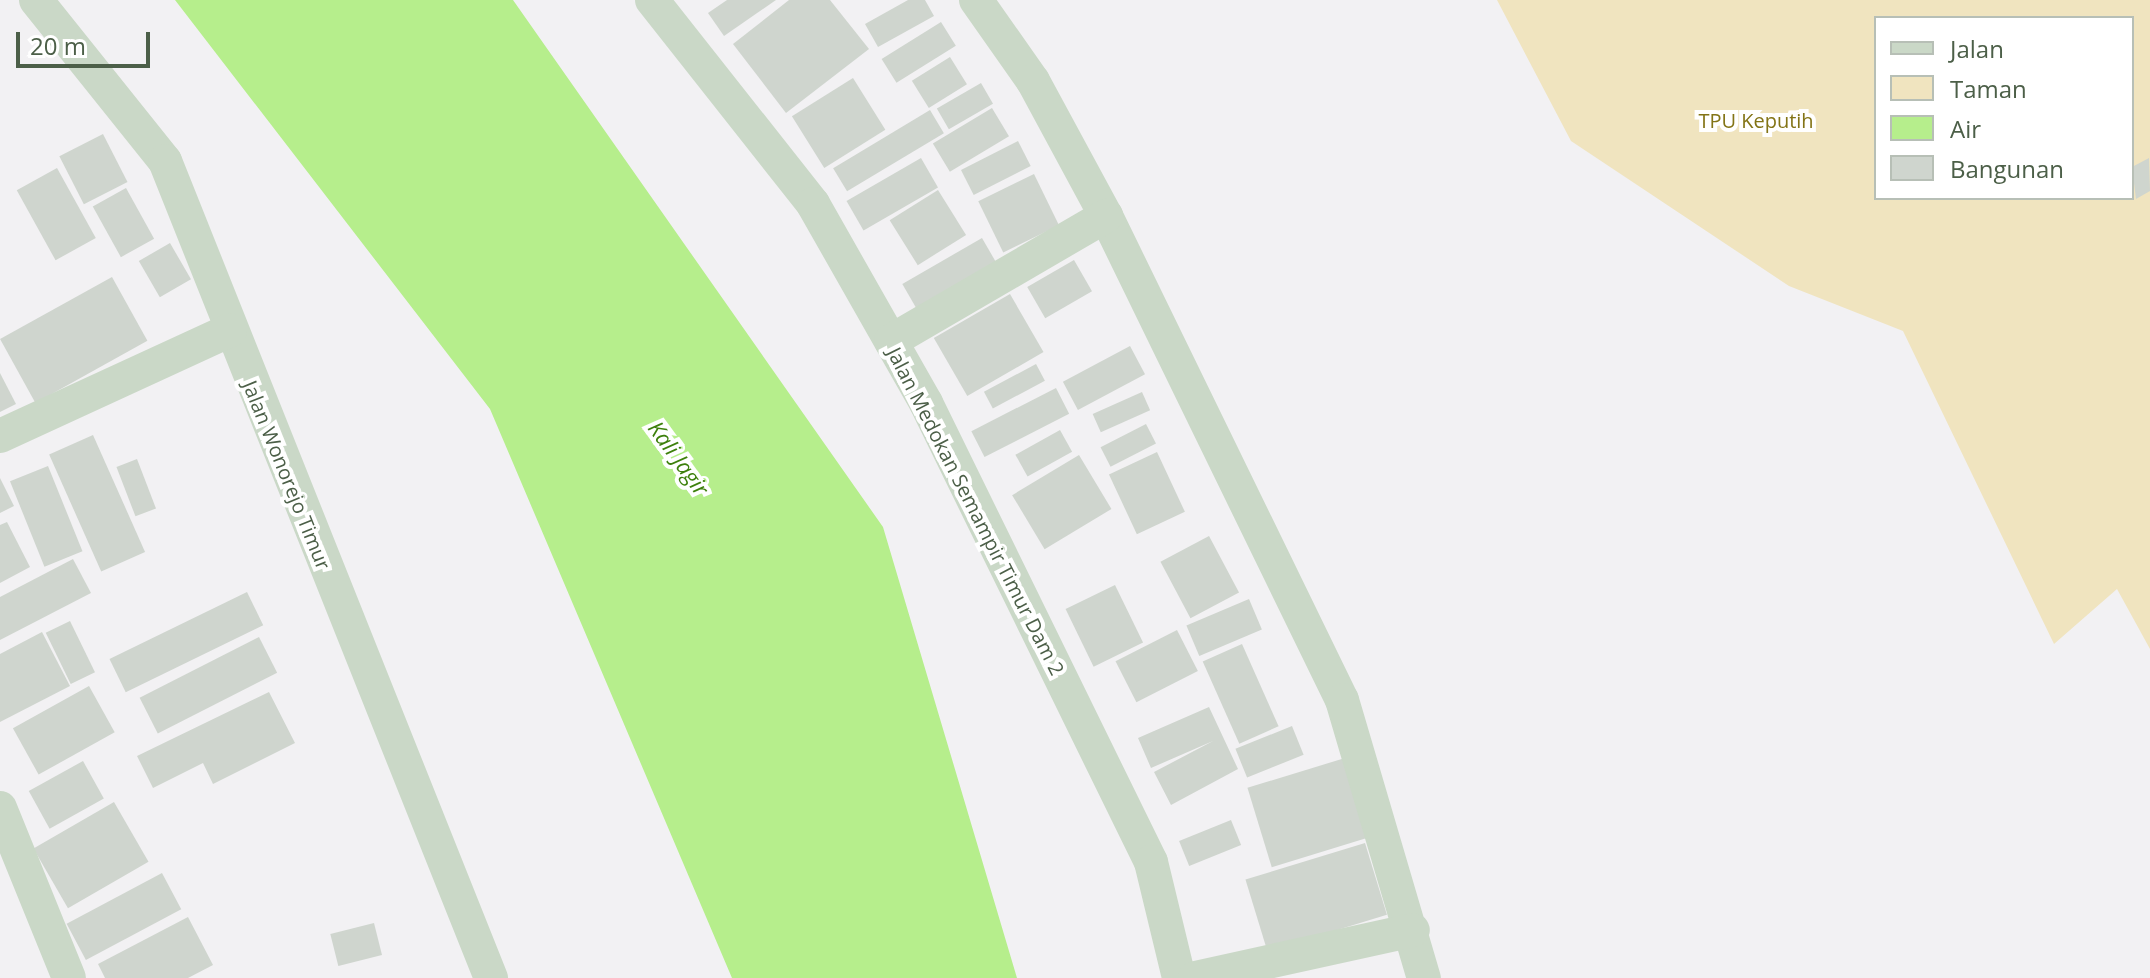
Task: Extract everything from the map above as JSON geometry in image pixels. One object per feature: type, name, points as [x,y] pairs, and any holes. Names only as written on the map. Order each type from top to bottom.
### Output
[{"type":"street","name":"Jalan Wonorejo Timur","points":[[36,0],[165,161],[195,226],[230,330],[491,978]]},
{"type":"street","name":"Jalan Medokan Semampir Timur Dam 2","points":[[652,0],[813,204],[891,341],[1151,862],[1179,978]]},
{"type":"street","points":[[976,0],[1033,81],[1106,216],[1342,700],[1413,930],[1424,978]]},
{"type":"street","points":[[891,341],[1106,216]]},
{"type":"street","points":[[0,436],[230,330]]},
{"type":"street","points":[[0,808],[69,978]]},
{"type":"street","points":[[1195,978],[1413,930]]},
{"type":"green space","name":"TPU Keputih","points":[[1497,0],[2150,0],[2150,649],[2117,589],[2054,644],[1903,331],[1789,286],[1571,141]]},
{"type":"water","name":"Kali Jagir","points":[[175,0],[513,0],[883,527],[1017,978],[732,978],[490,409]]},
{"type":"building","points":[[727,0],[776,0],[724,36],[708,13]]},
{"type":"building","points":[[789,0],[830,0],[869,49],[786,113],[733,44]]},
{"type":"building","points":[[908,0],[925,0],[934,16],[878,47],[865,24]]},
{"type":"building","points":[[941,22],[956,46],[896,83],[882,59]]},
{"type":"building","points":[[950,57],[967,84],[929,108],[912,81]]},
{"type":"building","points":[[853,78],[885,130],[824,168],[792,116]]},
{"type":"building","points":[[981,83],[993,104],[949,129],[937,108]]},
{"type":"building","points":[[992,108],[1009,136],[950,172],[933,144]]},
{"type":"building","points":[[930,110],[944,133],[847,191],[833,168]]},
{"type":"building","points":[[103,134],[128,182],[84,204],[59,156]]},
{"type":"building","points":[[1018,141],[1031,166],[974,195],[961,170]]},
{"type":"building","points":[[921,158],[938,187],[864,230],[847,201]]},
{"type":"building","points":[[2149,158],[2150,191],[2136,199],[2134,183],[2134,166]]},
{"type":"building","points":[[57,168],[96,238],[56,260],[17,190]]},
{"type":"building","points":[[1034,174],[1059,225],[1003,252],[978,201]]},
{"type":"building","points":[[126,188],[154,239],[121,257],[93,206]]},
{"type":"building","points":[[938,190],[966,235],[918,265],[890,220]]},
{"type":"building","points":[[982,238],[996,262],[916,308],[902,284]]},
{"type":"building","points":[[170,243],[191,279],[160,297],[139,261]]},
{"type":"building","points":[[1074,260],[1092,291],[1045,318],[1027,287]]},
{"type":"building","points":[[112,277],[147,341],[35,403],[0,339]]},
{"type":"building","points":[[1010,294],[1044,352],[967,396],[934,338]]},
{"type":"building","points":[[1130,346],[1145,374],[1078,410],[1063,382]]},
{"type":"building","points":[[1036,364],[1045,381],[993,408],[984,392]]},
{"type":"building","points":[[0,373],[16,404],[0,412]]},
{"type":"building","points":[[1056,388],[1069,414],[985,457],[971,431]]},
{"type":"building","points":[[1142,392],[1150,410],[1101,432],[1093,414]]},
{"type":"building","points":[[1146,424],[1156,444],[1111,467],[1101,447]]},
{"type":"building","points":[[1060,430],[1072,452],[1028,477],[1015,455]]},
{"type":"building","points":[[93,435],[145,552],[101,571],[49,455]]},
{"type":"building","points":[[1157,452],[1185,512],[1137,534],[1109,474]]},
{"type":"building","points":[[1079,455],[1111,509],[1045,549],[1012,495]]},
{"type":"building","points":[[137,459],[156,508],[135,516],[116,467]]},
{"type":"building","points":[[48,466],[82,551],[44,567],[10,481]]},
{"type":"building","points":[[0,478],[14,506],[0,513]]},
{"type":"building","points":[[7,522],[30,567],[0,583],[0,525]]},
{"type":"building","points":[[1209,536],[1239,593],[1190,618],[1160,562]]},
{"type":"building","points":[[73,559],[91,593],[0,640],[0,597]]},
{"type":"building","points":[[1115,585],[1143,643],[1094,667],[1066,609]]},
{"type":"building","points":[[247,592],[263,625],[126,692],[109,659]]},
{"type":"building","points":[[1249,599],[1262,629],[1199,656],[1186,626]]},
{"type":"building","points":[[70,621],[95,672],[71,684],[46,633]]},
{"type":"building","points":[[1177,630],[1198,671],[1136,702],[1116,661]]},
{"type":"building","points":[[42,632],[70,686],[0,722],[0,654]]},
{"type":"building","points":[[259,637],[277,673],[158,733],[140,698]]},
{"type":"building","points":[[1242,644],[1279,726],[1239,744],[1203,661]]},
{"type":"building","points":[[89,686],[115,732],[39,775],[13,728]]},
{"type":"building","points":[[269,692],[295,743],[213,784],[203,763],[153,788],[137,756]]},
{"type":"building","points":[[1209,707],[1238,769],[1171,805],[1154,772],[1213,741],[1151,768],[1138,738]]},
{"type":"building","points":[[1292,726],[1304,755],[1247,778],[1235,749]]},
{"type":"building","points":[[1345,758],[1369,837],[1272,867],[1247,788]]},
{"type":"building","points":[[83,761],[104,799],[50,829],[29,791]]},
{"type":"building","points":[[114,802],[148,862],[68,908],[33,848]]},
{"type":"building","points":[[1231,820],[1241,845],[1189,866],[1179,841]]},
{"type":"building","points":[[1365,843],[1387,915],[1267,951],[1245,880]]},
{"type":"building","points":[[162,873],[181,909],[86,960],[67,924]]},
{"type":"building","points":[[188,917],[213,965],[188,978],[105,978],[98,964]]},
{"type":"building","points":[[374,923],[382,955],[338,966],[330,934]]}]
